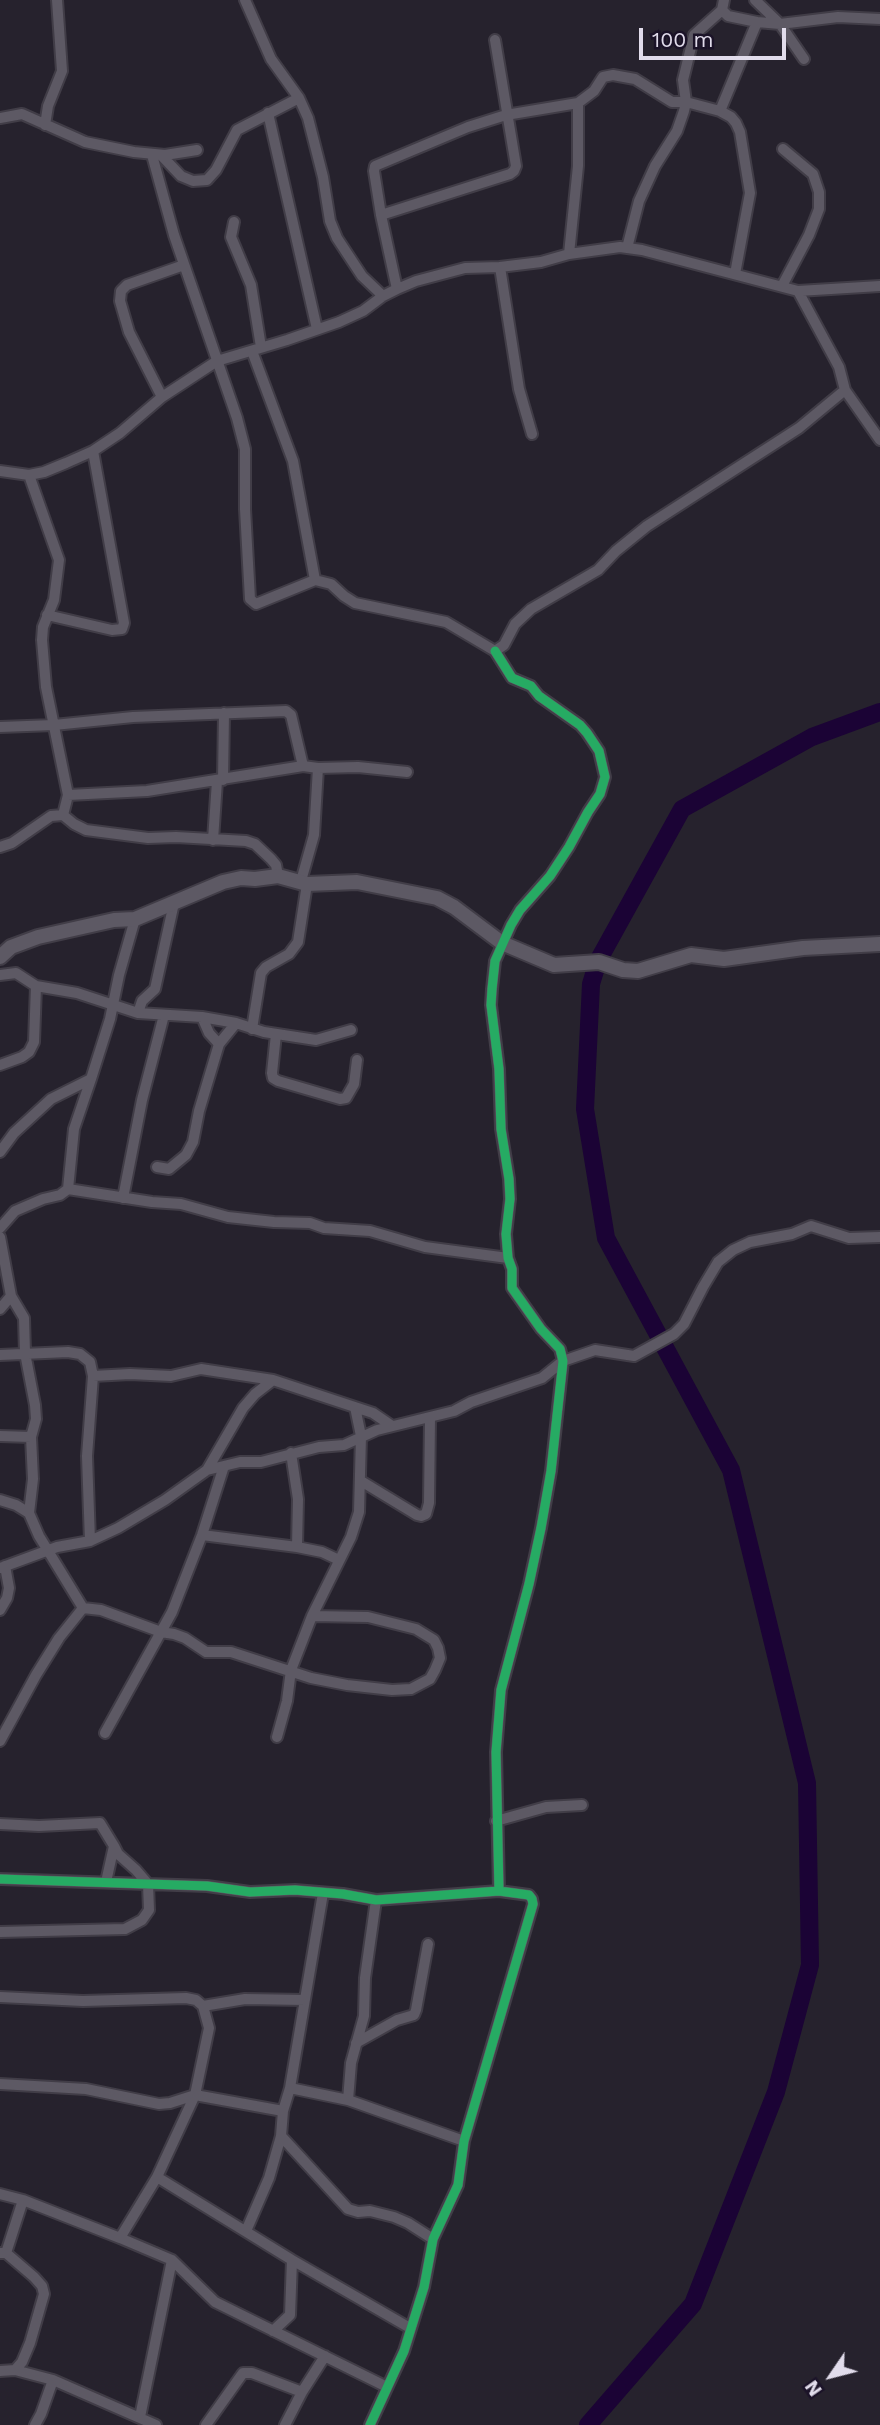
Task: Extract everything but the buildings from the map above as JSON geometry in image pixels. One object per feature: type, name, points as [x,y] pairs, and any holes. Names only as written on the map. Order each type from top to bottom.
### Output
[{"type":"street","points":[[45,125],[48,106],[62,71],[57,0]]},
{"type":"street","points":[[245,0],[271,59],[299,98],[308,118],[329,204],[330,221],[337,238],[362,276],[383,296]]},
{"type":"street","points":[[755,0],[780,24],[804,59]]},
{"type":"street","points":[[627,248],[639,201],[655,166],[677,131],[686,102],[682,80],[694,36],[723,5],[728,16],[757,22],[780,24],[838,17],[880,19]]},
{"type":"street","points":[[720,111],[757,22]]},
{"type":"street","points":[[381,215],[510,174],[516,166],[495,40]]},
{"type":"street","points":[[397,289],[374,171],[378,163],[468,127],[506,115],[578,103],[594,91],[603,77],[613,75],[635,79],[672,102],[686,102],[720,111],[731,117],[740,132],[750,193],[735,274]]},
{"type":"street","points":[[157,155],[181,176],[193,181],[207,180],[216,170],[237,130],[299,98]]},
{"type":"street","points":[[569,254],[578,166],[578,103]]},
{"type":"street","points":[[268,113],[317,329]]},
{"type":"street","points":[[0,118],[22,114],[95,145],[157,155],[197,150]]},
{"type":"street","points":[[782,286],[809,235],[819,209],[819,192],[813,174],[783,149]]},
{"type":"street","points":[[157,155],[184,265],[237,418],[245,449],[250,599],[256,604],[314,580],[331,584],[355,603],[446,622],[495,651],[512,678],[531,686],[539,696],[580,725],[598,751],[605,777],[600,794],[569,847],[550,876],[520,909],[495,961],[491,1006],[499,1069],[501,1129],[509,1179],[506,1234],[508,1258],[515,1292],[560,1349],[563,1361],[551,1471],[541,1528],[501,1690],[496,1752],[499,1891]]},
{"type":"street","points":[[234,222],[231,237],[251,285],[257,349],[293,461],[314,580]]},
{"type":"street","points":[[0,471],[29,475],[44,472],[93,451],[120,433],[162,397],[218,361],[355,315],[397,289],[464,268],[541,262],[569,254],[627,248],[798,291],[880,286]]},
{"type":"street","points":[[162,397],[129,332],[120,301],[121,291],[127,285],[184,265]]},
{"type":"street","points":[[500,267],[519,389],[532,434]]},
{"type":"street","points":[[798,291],[842,374],[845,390],[880,440]]},
{"type":"street","points":[[495,651],[504,645],[515,624],[531,609],[598,570],[616,551],[647,526],[799,428],[845,390]]},
{"type":"street","points":[[47,615],[113,630],[122,629],[124,623],[93,451]]},
{"type":"street","points":[[29,475],[60,559],[54,600],[43,627],[42,660],[68,795],[63,815]]},
{"type":"street","points":[[0,727],[133,717],[286,711],[291,716],[303,766]]},
{"type":"street","points":[[213,840],[220,780],[223,713]]},
{"type":"street","points":[[68,795],[147,791],[303,766],[358,767],[407,772]]},
{"type":"street","points":[[252,1028],[261,973],[266,967],[289,954],[298,942],[304,883],[314,835],[318,768]]},
{"type":"street","points":[[0,846],[12,844],[51,816],[63,815],[86,830],[148,838],[246,841],[254,844],[276,865],[278,876]]},
{"type":"street","points":[[0,957],[11,947],[38,937],[114,920],[135,919],[223,882],[278,876],[304,883],[357,882],[437,898],[460,911],[502,943],[554,965],[603,962],[630,972],[691,955],[724,959],[803,947],[880,944]]},
{"type":"street","points":[[138,1013],[142,1001],[155,989],[174,903]]},
{"type":"street","points":[[68,1189],[74,1129],[113,1006],[135,919]]},
{"type":"street","points":[[0,975],[16,973],[36,986],[77,993],[138,1013],[202,1017],[276,1034],[323,1040],[352,1030]]},
{"type":"street","points":[[0,1065],[22,1057],[29,1052],[34,1042],[36,986]]},
{"type":"street","points":[[123,1198],[142,1100],[164,1015]]},
{"type":"street","points":[[202,1017],[209,1033],[219,1044]]},
{"type":"street","points":[[157,1167],[169,1169],[186,1155],[191,1146],[219,1044],[236,1023]]},
{"type":"street","points":[[276,1034],[272,1073],[273,1078],[278,1081],[340,1100],[349,1094],[354,1084],[357,1060]]},
{"type":"street","points":[[0,1152],[14,1133],[51,1099],[91,1079]]},
{"type":"street","points":[[0,1228],[15,1211],[60,1195],[68,1189],[181,1204],[228,1217],[370,1231],[425,1247],[508,1258]]},
{"type":"street","points":[[0,1209],[15,1211]]},
{"type":"street","points":[[0,1610],[9,1588],[3,1567],[47,1550],[90,1541],[144,1513],[207,1471],[240,1462],[261,1462],[291,1453],[344,1445],[361,1436],[430,1418],[542,1378],[563,1361],[594,1350],[634,1356],[674,1334],[684,1324],[718,1262],[733,1250],[750,1242],[792,1234],[811,1226],[849,1238],[880,1237]]},
{"type":"street","points":[[0,1237],[4,1281],[24,1318],[25,1353],[35,1405],[36,1419],[31,1437],[33,1479],[29,1513]]},
{"type":"street","points":[[0,1309],[11,1296]]},
{"type":"street","points":[[0,1355],[68,1352],[80,1354],[90,1362],[93,1376],[87,1456],[90,1541]]},
{"type":"street","points":[[93,1376],[171,1376],[201,1369],[273,1380],[355,1407],[383,1418],[392,1426]]},
{"type":"street","points":[[207,1471],[243,1408],[273,1380]]},
{"type":"street","points":[[277,1737],[292,1670],[312,1616],[351,1537],[359,1513],[361,1436],[355,1407]]},
{"type":"street","points":[[361,1481],[417,1515],[426,1514],[429,1503],[430,1418]]},
{"type":"street","points":[[0,1436],[31,1437]]},
{"type":"street","points":[[291,1453],[298,1499],[297,1547]]},
{"type":"street","points":[[105,1733],[172,1612],[202,1535],[224,1466]]},
{"type":"street","points":[[0,1500],[29,1513],[47,1550],[83,1608],[113,1614],[185,1638],[206,1652],[231,1652],[312,1678],[347,1685],[403,1690],[422,1685],[430,1679],[440,1658],[435,1640],[416,1629],[368,1616],[312,1616]]},
{"type":"street","points":[[202,1535],[297,1547],[322,1552],[339,1560]]},
{"type":"street","points":[[0,1741],[36,1675],[83,1608]]},
{"type":"street","points":[[496,1821],[546,1807],[582,1805]]},
{"type":"street","points":[[0,1824],[39,1826],[100,1823],[118,1854],[148,1884],[149,1910],[146,1916],[125,1929],[0,1932]]},
{"type":"street","points":[[106,1882],[114,1846]]},
{"type":"street","points":[[0,1879],[207,1886],[250,1892],[296,1889],[376,1900],[499,1891],[529,1895],[533,1904],[464,2141],[458,2185],[452,2203],[433,2239],[424,2287],[404,2351],[370,2425]]},
{"type":"street","points":[[246,2231],[269,2178],[281,2136],[282,2111],[290,2088],[323,1893]]},
{"type":"street","points":[[348,2100],[356,2042],[364,2016],[365,1978],[376,1900]]},
{"type":"street","points":[[356,2042],[397,2020],[414,2015],[428,1944]]},
{"type":"street","points":[[0,1997],[83,2001],[186,1998],[196,2000],[203,2006],[209,2028],[195,2095],[157,2177],[120,2238]]},
{"type":"street","points":[[203,2006],[245,1999],[305,2000]]},
{"type":"street","points":[[0,2084],[86,2089],[159,2104],[195,2095],[282,2111]]},
{"type":"street","points":[[290,2088],[348,2100],[464,2141]]},
{"type":"street","points":[[281,2136],[348,2208],[394,2217],[433,2239]]},
{"type":"street","points":[[157,2177],[410,2328]]},
{"type":"street","points":[[0,2194],[23,2200],[172,2260],[215,2302],[387,2387]]},
{"type":"street","points":[[15,2370],[22,2362],[30,2343],[44,2294],[42,2286],[34,2277],[3,2253],[23,2200]]},
{"type":"street","points":[[140,2417],[172,2260]]},
{"type":"street","points":[[273,2331],[287,2319],[291,2311],[292,2260]]},
{"type":"street","points":[[285,2425],[325,2356]]},
{"type":"street","points":[[0,2371],[15,2370],[53,2379],[156,2425]]},
{"type":"street","points":[[206,2425],[243,2373],[252,2373],[302,2392]]},
{"type":"street","points":[[34,2425],[41,2414],[53,2379]]},
{"type":"waterway","points":[[588,2425],[693,2304],[776,2092],[810,1965],[807,1783],[731,1470],[606,1238],[585,1109],[591,984],[598,961],[682,809],[812,737],[880,712]]},
{"type":"cycle path","points":[[495,651],[512,678],[531,686],[539,696],[587,733],[599,751],[605,777],[600,794],[569,847],[511,925],[495,961],[492,989],[501,1129],[509,1179],[506,1234],[512,1288],[541,1329],[560,1349],[563,1361],[551,1471],[541,1528],[501,1690],[496,1752],[499,1891]]},
{"type":"cycle path","points":[[0,1879],[207,1886],[250,1892],[295,1890],[376,1900],[499,1891],[529,1895],[532,1899],[533,1904],[464,2141],[458,2185],[433,2239],[424,2287],[404,2351],[370,2425]]}]
